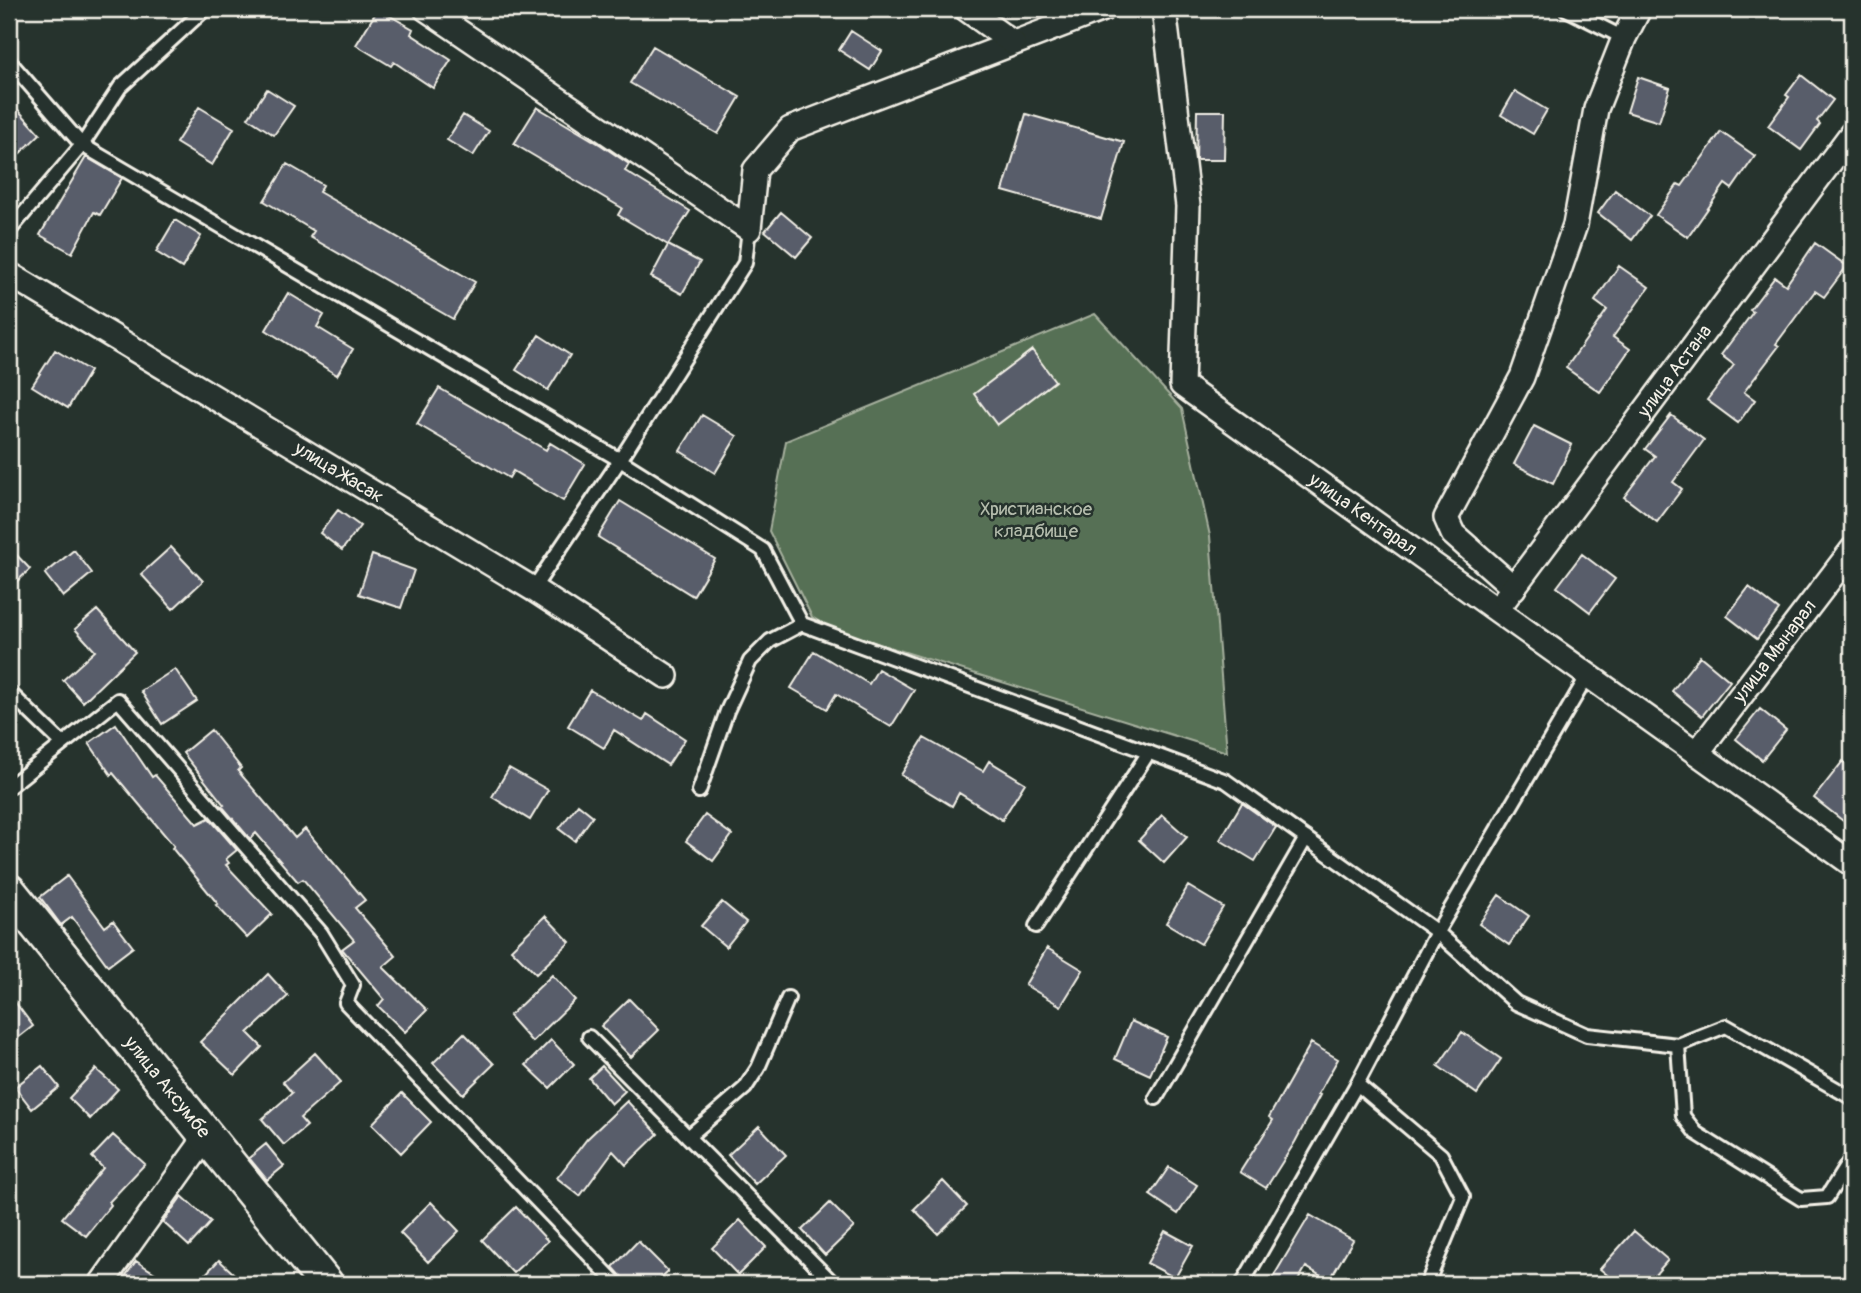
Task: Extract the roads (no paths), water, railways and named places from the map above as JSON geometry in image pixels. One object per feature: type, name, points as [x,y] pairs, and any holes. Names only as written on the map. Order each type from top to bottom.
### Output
[{"type":"main road","name":"улица Аксумбе","points":[[9,891],[326,1284]]},
{"type":"street","points":[[426,9],[749,229],[755,170],[790,129],[1103,9]]},
{"type":"street","points":[[966,9],[1013,43]]},
{"type":"street","name":"улица Кентарал","points":[[1164,9],[1188,206],[1182,385],[1852,863]]},
{"type":"street","points":[[1514,588],[1453,534],[1446,518],[1522,377],[1575,225],[1596,110],[1624,38],[1639,9]]},
{"type":"street","name":"улица Астана","points":[[1497,610],[1852,133]]},
{"type":"street","name":"улица Жасак","points":[[9,274],[533,589],[666,676]]},
{"type":"street","name":"улица Мынарал","points":[[1697,753],[1852,550]]},
{"type":"street","points":[[101,1284],[206,1137]]},
{"type":"lane","points":[[9,231],[82,145],[120,87],[205,9]]},
{"type":"lane","points":[[1566,9],[1624,38]]},
{"type":"lane","points":[[9,61],[82,145],[620,460],[763,550],[802,624],[1226,781],[1437,932],[1516,1003],[1587,1035],[1678,1045],[1726,1026],[1852,1098]]},
{"type":"lane","points":[[533,589],[620,460],[745,263],[749,229]]},
{"type":"lane","points":[[699,791],[727,711],[750,661],[769,641],[802,624]]},
{"type":"lane","points":[[1242,1284],[1357,1084],[1437,932],[1588,675]]},
{"type":"lane","points":[[9,691],[63,744]]},
{"type":"lane","points":[[9,787],[118,700],[321,933],[353,985],[346,1003],[617,1284]]},
{"type":"lane","points":[[1036,926],[1149,752]]},
{"type":"lane","points":[[1156,1098],[1306,838]]},
{"type":"lane","points":[[688,1137],[746,1088],[758,1068],[788,998]]},
{"type":"lane","points":[[589,1037],[834,1284]]},
{"type":"lane","points":[[1678,1045],[1683,1116],[1696,1133],[1801,1199],[1827,1197],[1852,1157]]},
{"type":"lane","points":[[1357,1084],[1441,1155],[1462,1197],[1427,1284]]},
{"type":"park label","name":"Христианское кладбище","points":[[1036,520]]}]
